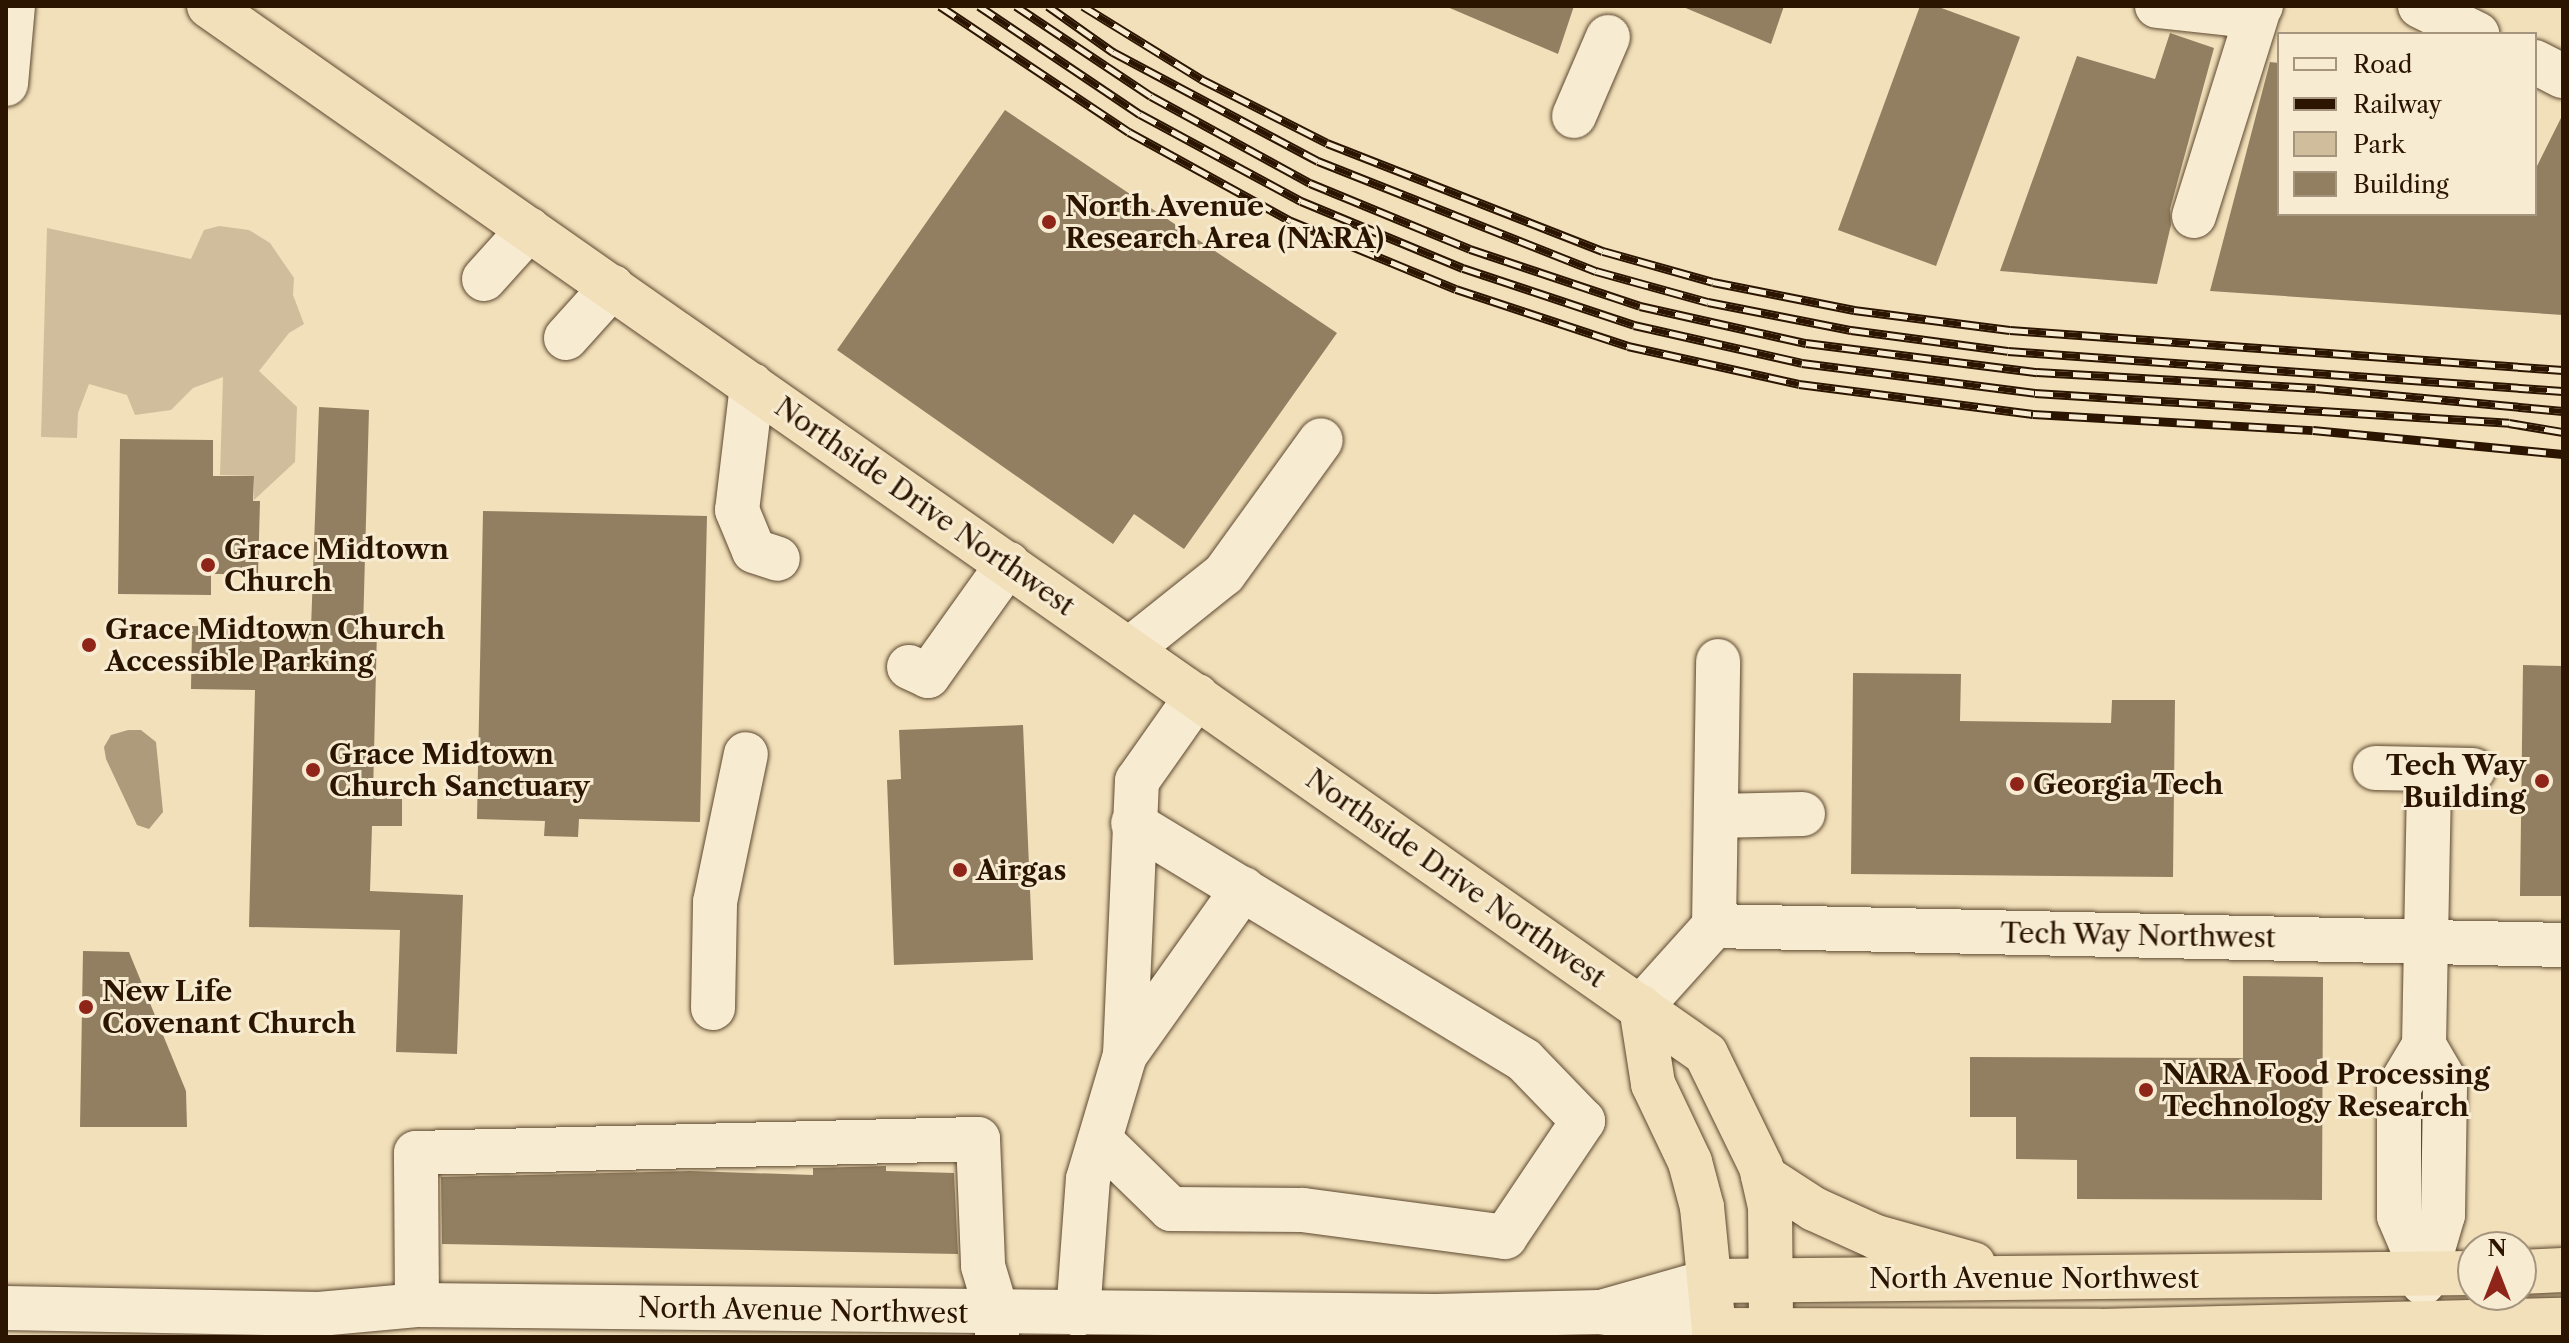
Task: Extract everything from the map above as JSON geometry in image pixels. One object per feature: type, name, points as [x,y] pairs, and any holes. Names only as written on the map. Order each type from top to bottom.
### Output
[{"type":"highway","name":"Northside Drive Northwest","points":[[209,6],[1706,1054],[1763,1176],[1770,1207],[1773,1279],[1771,1332]]},
{"type":"highway","points":[[1641,1007],[1653,1084],[1690,1162],[1702,1207],[1714,1330]]},
{"type":"highway","points":[[1763,1176],[1814,1209],[1876,1237],[2031,1279]]},
{"type":"highway","points":[[2537,1271],[2563,1270]]},
{"type":"highway","name":"North Avenue Northwest","points":[[1710,1281],[2457,1274]]},
{"type":"highway","name":"North Avenue Northwest","points":[[1714,1330],[1885,1334],[2423,1329],[2563,1320]]},
{"type":"street","points":[[6,84],[13,6]]},
{"type":"street","points":[[2157,6],[2231,14],[2260,7]]},
{"type":"street","points":[[2420,6],[2473,32]]},
{"type":"street","points":[[2194,216],[2260,7]]},
{"type":"street","points":[[1574,116],[1608,37]]},
{"type":"street","points":[[2537,63],[2563,76]]},
{"type":"street","points":[[484,279],[529,229]]},
{"type":"street","points":[[566,338],[612,287]]},
{"type":"street","points":[[752,385],[737,510],[754,551],[778,559]]},
{"type":"street","points":[[1130,649],[1224,574],[1321,440]]},
{"type":"street","points":[[909,667],[928,676],[1008,564]]},
{"type":"street","points":[[1641,1007],[1714,926],[1718,661]]},
{"type":"street","points":[[1078,1314],[1088,1179],[1125,1055],[1137,781],[1197,696]]},
{"type":"street","points":[[713,1008],[715,902],[746,754]]},
{"type":"street","points":[[2375,768],[2429,772],[2473,770]]},
{"type":"street","points":[[2423,1329],[2424,1275],[2443,1215],[2445,1081],[2424,1045],[2429,941],[2429,772]]},
{"type":"street","points":[[1716,816],[1803,814]]},
{"type":"street","points":[[1100,1140],[1171,1209],[1303,1210],[1505,1237],[1583,1121],[1524,1060],[1133,823]]},
{"type":"street","points":[[1125,1055],[1243,889]]},
{"type":"street","name":"Tech Way Northwest","points":[[1714,926],[2563,945]]},
{"type":"street","points":[[417,1305],[416,1153],[978,1139],[983,1266],[997,1325]]},
{"type":"street","name":"North Avenue Northwest","points":[[6,1308],[319,1314],[417,1305],[997,1325],[1078,1314],[1436,1327],[1530,1326],[1600,1312],[1710,1281]]},
{"type":"street","name":"North Avenue Northwest","points":[[1600,1312],[1714,1330]]},
{"type":"green space","points":[[219,226],[249,230],[270,243],[294,278],[293,295],[304,324],[289,333],[259,371],[297,407],[295,462],[254,500],[254,476],[220,475],[223,377],[193,388],[171,410],[135,415],[127,395],[89,384],[78,413],[77,438],[41,437],[47,228],[191,259],[204,230]]},
{"type":"shaded area","points":[[141,730],[156,742],[163,812],[149,829],[137,825],[106,759],[104,747],[111,735]]},
{"type":"building","points":[[1445,6],[1574,6],[1558,54]]},
{"type":"building","points":[[1681,6],[1784,6],[1771,44]]},
{"type":"building","points":[[1920,6],[1936,6],[2020,37],[1936,266],[1838,230]]},
{"type":"building","points":[[2170,33],[2214,48],[2170,209],[2171,225],[2157,284],[2000,271],[2077,56],[2155,79]]},
{"type":"building","points":[[2270,62],[2277,63],[2277,216],[2537,216],[2537,166],[2563,114],[2563,315],[2210,291]]},
{"type":"building","name":"North Avenue Research Area (NARA)","points":[[1005,110],[1337,333],[1184,549],[1134,514],[1113,544],[837,350]]},
{"type":"building","name":"Grace Midtown Church Sanctuary","points":[[319,407],[369,410],[363,630],[377,630],[373,794],[402,794],[402,826],[372,826],[370,891],[463,895],[457,1054],[396,1052],[400,930],[249,927],[255,690],[191,689],[192,626],[311,628]]},
{"type":"building","points":[[120,439],[213,440],[213,476],[254,476],[253,501],[260,501],[258,574],[211,574],[211,595],[118,594]]},
{"type":"building","points":[[483,511],[707,516],[700,822],[579,819],[578,837],[544,836],[545,821],[477,819]]},
{"type":"building","name":"Tech Way Building","points":[[2523,665],[2563,666],[2563,896],[2520,896]]},
{"type":"building","points":[[1853,673],[1961,674],[1960,721],[2111,723],[2112,700],[2175,700],[2173,877],[1851,874]]},
{"type":"building","name":"Airgas","points":[[1023,725],[1033,960],[894,965],[887,780],[901,779],[899,730]]},
{"type":"building","points":[[83,951],[129,952],[186,1091],[187,1127],[80,1127]]},
{"type":"building","name":"NARA Food Processing Technology Research","points":[[2243,976],[2323,977],[2322,1200],[2077,1199],[2077,1160],[2016,1159],[2016,1117],[1970,1117],[1970,1057],[2243,1058]]},
{"type":"building","points":[[886,1166],[886,1171],[954,1173],[958,1254],[442,1244],[441,1177],[690,1171],[813,1175],[813,1168]]},
{"type":"railway","points":[[940,6],[1129,132],[1291,221],[1456,289],[1628,346],[1799,384],[2033,414],[2313,430],[2563,454]]},
{"type":"railway","points":[[979,6],[1140,114],[1301,201],[1463,268],[1634,325],[1802,363],[2035,393],[2509,423],[2563,432]]},
{"type":"railway","points":[[1016,6],[1151,96],[1310,183],[1470,249],[1640,306],[1806,343],[2037,372],[2316,388],[2563,411]]},
{"type":"railway","points":[[1048,6],[1113,52],[1318,161],[1596,271],[1708,302],[1851,330],[2008,351],[2563,391]]},
{"type":"railway","points":[[1083,6],[1201,79],[1327,143],[1603,251],[1713,282],[1854,310],[2010,330],[2563,370]]},
{"type":"place","name":"North Avenue Research Area (NARA)","points":[[1049,222]]},
{"type":"place","name":"Grace Midtown Church","points":[[208,565]]},
{"type":"place","name":"Grace Midtown Church Accessible Parking","points":[[89,645]]},
{"type":"place","name":"Grace Midtown Church Sanctuary","points":[[313,770]]},
{"type":"place","name":"Tech Way Building","points":[[2542,781]]},
{"type":"place","name":"Georgia Tech","points":[[2017,784]]},
{"type":"place","name":"Airgas","points":[[960,870]]},
{"type":"place","name":"New Life Covenant Church","points":[[86,1007]]},
{"type":"place","name":"NARA Food Processing Technology Research","points":[[2146,1090]]}]
